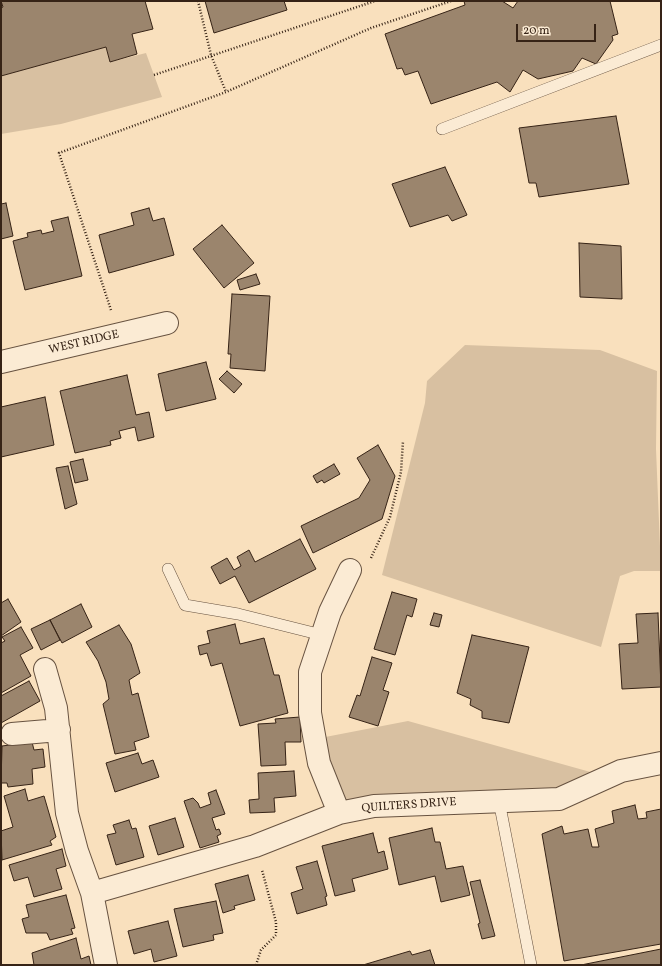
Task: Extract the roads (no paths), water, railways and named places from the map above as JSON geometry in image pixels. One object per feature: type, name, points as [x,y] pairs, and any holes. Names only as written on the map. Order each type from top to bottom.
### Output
[{"type":"street","name":"WEST RIDGE","points":[[1,362],[167,323]]},
{"type":"street","points":[[339,813],[319,763],[310,712],[310,672],[322,635],[350,570]]},
{"type":"street","points":[[45,669],[56,708],[67,813],[77,850],[92,893],[106,965]]},
{"type":"street","points":[[12,734],[59,730]]},
{"type":"street","name":"QUILTERS DRIVE","points":[[92,893],[255,846],[339,813],[374,806],[499,800],[559,799],[621,772],[661,763]]},
{"type":"lane","points":[[442,130],[661,45]]},
{"type":"lane","points":[[168,569],[185,605],[238,614],[322,635]]},
{"type":"lane","points":[[499,800],[530,965]]}]
